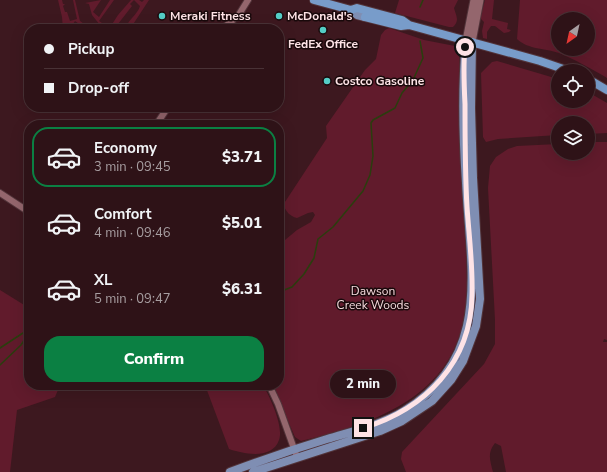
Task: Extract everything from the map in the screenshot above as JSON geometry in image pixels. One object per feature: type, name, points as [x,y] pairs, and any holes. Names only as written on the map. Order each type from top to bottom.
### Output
[{"type":"highway","points":[[314,0],[351,10],[358,8],[402,20],[409,25],[551,65]]},
{"type":"highway","points":[[365,17],[401,26],[409,25]]},
{"type":"highway","points":[[595,84],[607,90]]},
{"type":"main road","points":[[230,472],[380,431],[407,418],[423,408],[445,387],[457,370],[468,350],[476,326],[480,299],[469,42],[474,0]]},
{"type":"main road","points":[[469,42],[480,0]]},
{"type":"main road","points":[[351,10],[357,15],[365,17]]},
{"type":"main road","points":[[253,472],[296,453]]},
{"type":"street","points":[[228,24],[238,16],[248,0]]},
{"type":"street","points":[[0,193],[24,209]]},
{"type":"street","points":[[271,390],[296,453]]},
{"type":"green space","points":[[58,0],[62,0],[63,4],[65,4],[63,6],[70,21],[77,19],[73,0],[75,0],[80,21],[84,24],[79,24],[75,21],[73,24],[63,24]]},
{"type":"green space","points":[[101,0],[93,12],[99,17],[110,0],[114,0],[99,21],[102,23],[101,24],[99,24],[92,15],[89,4],[85,3]]},
{"type":"green space","points":[[131,0],[134,0],[130,4],[132,6],[118,24],[112,24]]},
{"type":"green space","points":[[134,0],[139,0],[142,2],[144,0],[149,0],[133,24],[128,24],[137,12],[140,6]]},
{"type":"green space","points":[[399,0],[458,0],[454,8],[457,18],[455,25],[453,27],[449,27],[395,13]]},
{"type":"green space","points":[[485,0],[494,0],[492,19],[508,23],[507,29],[511,30],[509,32],[504,33],[495,26],[491,26],[487,32],[487,39],[483,38],[482,31],[484,22],[480,18]]},
{"type":"green space","points":[[520,0],[607,0],[607,78],[595,71],[595,64],[583,64],[566,56],[595,56],[595,12],[551,12],[551,50],[532,47],[517,39]]},
{"type":"green space","name":"Dawson Creek Woods","points":[[389,28],[424,40],[455,46],[459,50],[467,285],[463,321],[453,351],[437,375],[417,394],[392,410],[364,423],[301,441],[295,437],[274,390],[284,390],[284,241],[297,230],[311,222],[315,215],[313,212],[297,218],[294,217],[288,213],[284,207],[284,203],[327,138],[326,126],[365,70],[376,59],[381,35]]},
{"type":"green space","points":[[497,61],[551,77],[551,108],[595,108],[595,96],[607,103],[607,133],[595,134],[595,116],[551,116],[551,135],[498,139],[486,142],[483,137],[481,73],[492,62]]},
{"type":"green space","points":[[595,142],[607,142],[607,340],[604,339],[603,342],[607,342],[607,472],[506,472],[501,446],[495,443],[490,453],[493,472],[406,472],[401,459],[402,452],[484,364],[495,344],[488,188],[490,166],[496,157],[508,149],[517,146],[551,144],[551,160],[595,160]]},
{"type":"green space","points":[[0,290],[24,305],[24,390],[58,390],[55,397],[17,410],[10,472],[0,472]]},
{"type":"green space","points":[[207,390],[266,390],[278,420],[280,428],[279,440],[270,451],[264,453],[250,454],[229,449]]},
{"type":"waterway","points":[[420,7],[423,0]]},
{"type":"waterway","points":[[284,290],[292,287],[304,274],[314,258],[318,239],[333,227],[363,191],[370,175],[373,156],[371,123],[373,120],[395,108],[402,93],[413,80],[423,58],[420,41]]},
{"type":"waterway","points":[[0,348],[24,333]]},
{"type":"waterway","points":[[0,365],[24,340]]},
{"type":"place","name":"Meraki Fitness","points":[[162,16]]},
{"type":"place","name":"McDonald's","points":[[279,16]]},
{"type":"place","name":"FedEx Office","points":[[323,30]]},
{"type":"place","name":"Costco Gasoline","points":[[327,81]]},
{"type":"route","points":[[363,428],[390,419],[403,412],[436,386],[452,363],[466,333],[471,313],[472,288],[466,181],[464,94],[465,47]]}]
